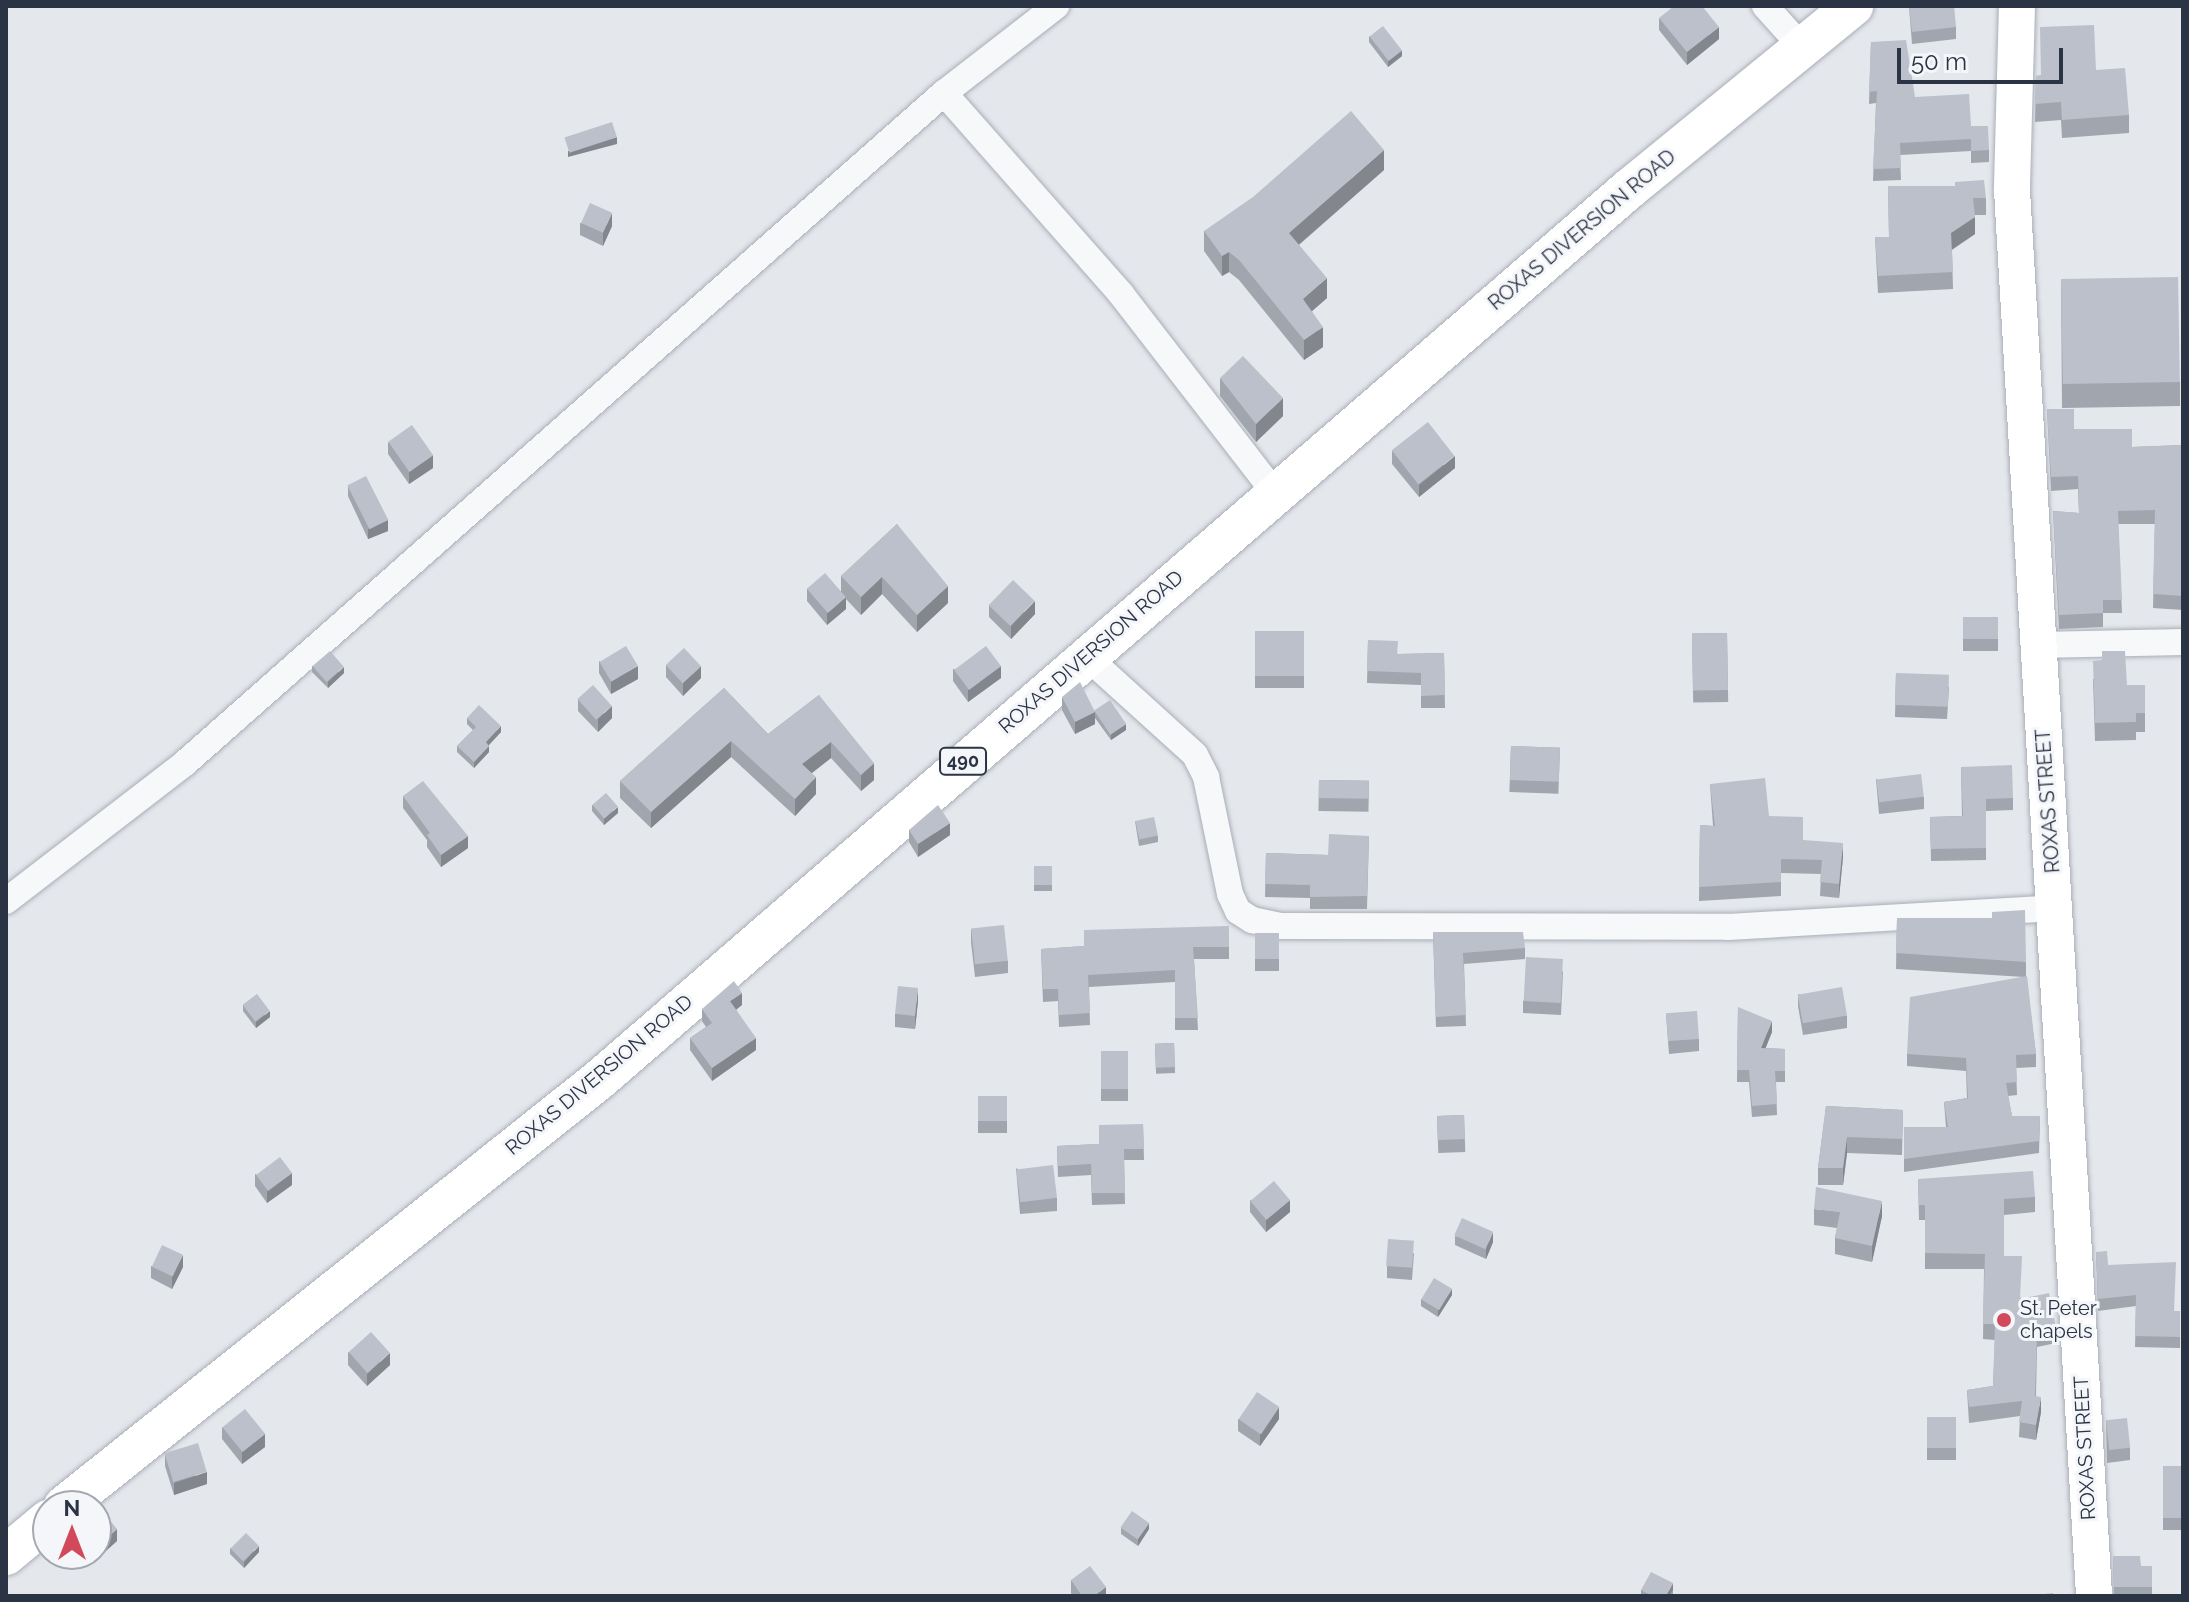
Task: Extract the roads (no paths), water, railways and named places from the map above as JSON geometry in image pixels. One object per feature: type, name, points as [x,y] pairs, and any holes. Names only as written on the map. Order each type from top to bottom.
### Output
[{"type":"main road","name":"ROXAS DIVERSION ROAD","points":[[84,1490],[600,1079],[1275,493],[1853,6]]},
{"type":"main road","name":"ROXAS STREET","points":[[2017,6],[2012,190],[2094,1596]]},
{"type":"main road","points":[[6,1555],[32,1533]]},
{"type":"street","points":[[6,901],[185,763],[944,93],[1056,6]]},
{"type":"street","points":[[1765,6],[1802,47]]},
{"type":"street","points":[[944,93],[1121,294],[1275,493]]},
{"type":"street","points":[[2038,645],[2183,642]]},
{"type":"street","points":[[1086,656],[1195,755],[1206,777],[1230,894],[1238,911],[1252,920],[1280,926],[1728,927],[2055,908]]},
{"type":"place","name":"St. Peter chapels","points":[[2004,1320]]}]
